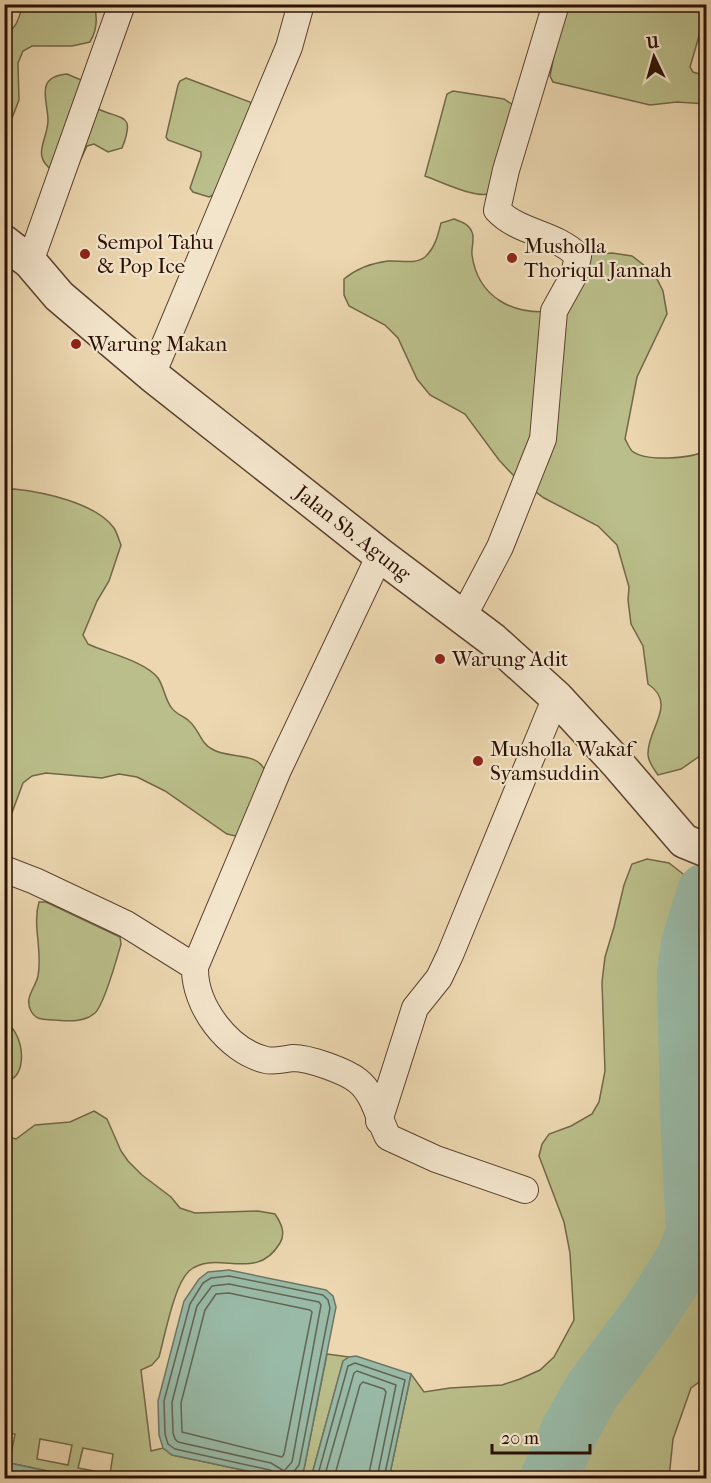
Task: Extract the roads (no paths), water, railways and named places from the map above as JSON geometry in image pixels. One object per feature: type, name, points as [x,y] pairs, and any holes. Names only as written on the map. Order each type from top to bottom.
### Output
[{"type":"street","points":[[30,262],[122,4]]},
{"type":"street","points":[[152,375],[289,47],[302,4]]},
{"type":"street","points":[[463,617],[500,547],[543,439],[554,311],[574,275],[578,256],[569,247],[522,226],[501,215],[497,210],[506,170],[556,4]]},
{"type":"street","name":"Jalan Sb. Agung","points":[[4,242],[30,262],[59,296],[152,375],[380,555],[493,640],[556,697],[695,846]]},
{"type":"street","points":[[380,555],[278,770],[195,967],[197,983],[207,1010],[220,1032],[238,1047],[267,1060],[296,1058],[318,1062],[358,1080],[370,1097],[388,1137],[435,1159],[525,1190]]},
{"type":"street","points":[[379,1121],[415,1008],[439,978],[450,956],[556,697]]},
{"type":"street","points":[[4,870],[34,881],[126,924],[195,967]]},
{"type":"water","points":[[229,1270],[326,1290],[333,1296],[336,1307],[304,1469],[297,1477],[281,1478],[172,1455],[163,1448],[159,1435],[158,1401],[184,1301],[199,1279],[208,1272]]},
{"type":"water","points":[[356,1356],[411,1374],[389,1478],[311,1478],[343,1361]]},
{"type":"water","points":[[5,1462],[80,1478],[5,1478]]},
{"type":"waterway","points":[[549,1478],[570,1430],[592,1391],[649,1315],[686,1257],[695,1232],[689,1115],[686,972],[690,944],[706,892]]},
{"type":"place","name":"Sempol Tahu & Pop Ice","points":[[85,254]]},
{"type":"place","name":"Musholla Thoriqul Jannah","points":[[512,258]]},
{"type":"place","name":"Warung Makan","points":[[76,344]]},
{"type":"place","name":"Warung Adit","points":[[440,659]]},
{"type":"place","name":"Musholla Wakaf Syamsuddin","points":[[478,761]]}]
